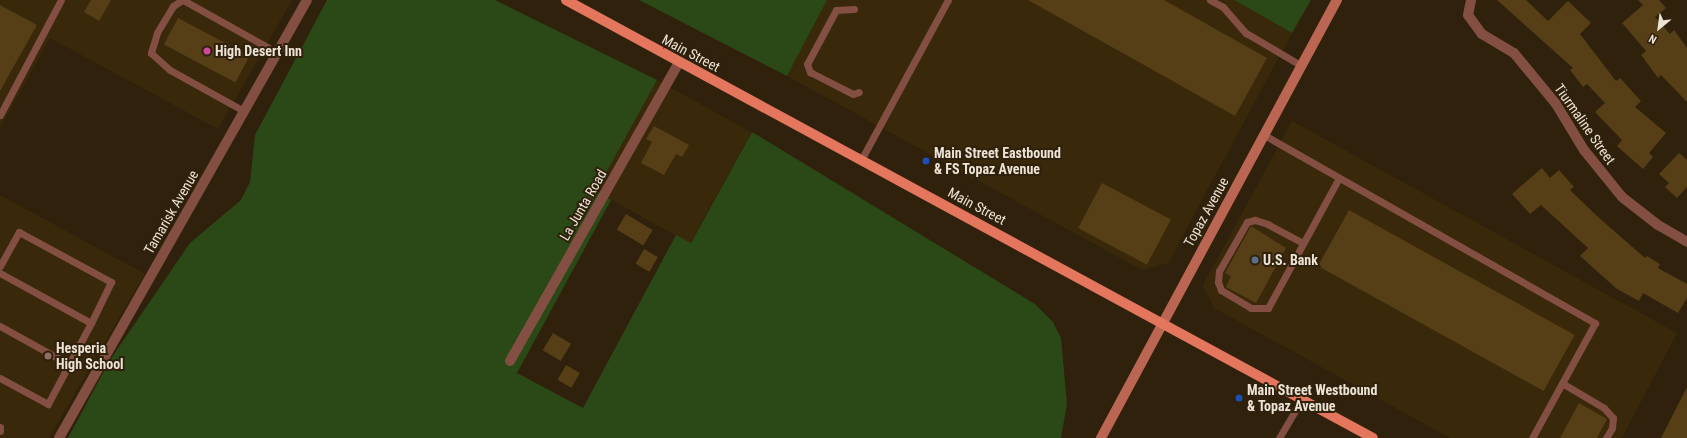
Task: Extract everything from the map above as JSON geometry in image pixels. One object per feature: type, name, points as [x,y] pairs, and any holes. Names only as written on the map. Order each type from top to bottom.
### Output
[{"type":"main road","name":"Main Street","points":[[566,0],[1163,322],[1373,438]]},
{"type":"street","name":"Tamarisk Avenue","points":[[59,438],[307,0]]},
{"type":"street","name":"Topaz Avenue","points":[[1101,438],[1337,0]]},
{"type":"street","name":"Tiurmaline Street","points":[[1471,0],[1468,15],[1482,34],[1514,53],[1556,104],[1584,150],[1622,197],[1658,225],[1687,242]]},
{"type":"street","name":"La Junta Road","points":[[510,361],[679,62]]},
{"type":"lane","points":[[0,115],[61,0]]},
{"type":"lane","points":[[244,111],[170,70],[151,53],[157,33],[174,6],[183,0],[278,53]]},
{"type":"lane","points":[[861,160],[948,0]]},
{"type":"lane","points":[[1210,0],[1223,7],[1246,33],[1302,66]]},
{"type":"lane","points":[[854,9],[836,10],[807,64],[810,72],[853,94],[859,92]]},
{"type":"lane","points":[[1264,135],[1594,323],[1532,438]]},
{"type":"lane","points":[[1302,243],[1268,224],[1255,220],[1247,222],[1218,271],[1218,282],[1221,290],[1251,308],[1268,308],[1302,243],[1339,178]]},
{"type":"lane","points":[[0,266],[19,232],[111,282],[70,365],[48,404],[0,378]]},
{"type":"lane","points":[[0,273],[91,323]]},
{"type":"lane","points":[[0,326],[70,365]]},
{"type":"lane","points":[[1562,383],[1604,408],[1613,418],[1612,428],[1606,438]]},
{"type":"lane","points":[[1279,438],[1302,399]]},
{"type":"shaded area","points":[[0,0],[292,0],[218,129],[50,38],[0,128]]},
{"type":"shaded area","points":[[827,0],[1234,0],[1292,33],[1168,263],[1142,270],[787,76]]},
{"type":"shaded area","points":[[657,80],[751,132],[690,243],[595,191]]},
{"type":"shaded area","points":[[1292,121],[1677,333],[1622,438],[1450,438],[1214,308],[1203,285]]},
{"type":"shaded area","name":"Hesperia High School","points":[[0,195],[145,274],[49,438],[0,438]]},
{"type":"green space","points":[[327,0],[495,0],[657,80],[596,191],[611,200],[517,373],[583,408],[676,235],[691,243],[752,132],[1035,304],[1053,322],[1061,338],[1067,404],[1061,438],[68,438],[110,360],[190,243],[241,200],[250,182],[255,135]]},
{"type":"green space","points":[[639,0],[827,0],[787,76]]},
{"type":"green space","points":[[1234,0],[1311,0],[1292,33]]},
{"type":"building","points":[[91,0],[111,0],[99,21],[84,12]]},
{"type":"building","points":[[1028,0],[1164,0],[1267,58],[1235,116]]},
{"type":"building","points":[[1497,0],[1526,0],[1548,21],[1568,1],[1591,23],[1580,34],[1616,81],[1620,78],[1641,101],[1635,107],[1666,133],[1649,153],[1653,157],[1643,169],[1617,146],[1622,140],[1595,112],[1605,103],[1587,84],[1583,87],[1570,70],[1573,68]]},
{"type":"building","points":[[1638,0],[1659,0],[1666,8],[1655,17],[1670,34],[1674,30],[1687,48],[1687,102],[1661,75],[1658,78],[1641,55],[1646,51],[1622,23],[1643,5]]},
{"type":"building","points":[[0,5],[37,25],[0,91]]},
{"type":"building","name":"High Desert Inn","points":[[178,18],[250,56],[235,83],[164,44]]},
{"type":"building","points":[[654,126],[689,145],[682,157],[676,154],[664,175],[641,163],[652,142],[646,139]]},
{"type":"building","points":[[1679,153],[1687,160],[1687,187],[1677,198],[1665,187],[1669,183],[1659,174]]},
{"type":"building","points":[[1542,168],[1550,178],[1559,170],[1574,187],[1570,190],[1597,216],[1645,258],[1647,256],[1660,264],[1658,268],[1687,284],[1687,298],[1678,313],[1643,293],[1639,301],[1617,289],[1580,256],[1588,248],[1541,205],[1530,214],[1512,194]]},
{"type":"building","points":[[1102,183],[1171,220],[1147,265],[1078,228]]},
{"type":"building","points":[[1349,210],[1575,335],[1544,391],[1318,266]]},
{"type":"building","points":[[626,214],[653,230],[643,245],[617,229]]},
{"type":"building","name":"U.S. Bank","points":[[1251,226],[1286,248],[1256,303],[1226,287],[1231,276],[1225,273]]},
{"type":"building","points":[[644,249],[658,257],[649,272],[636,264]]},
{"type":"building","points":[[553,333],[571,344],[561,361],[543,350]]},
{"type":"building","points":[[566,365],[580,373],[571,388],[558,380]]},
{"type":"building","points":[[1687,387],[1687,438],[1661,438]]},
{"type":"building","points":[[1579,403],[1607,419],[1597,438],[1560,438]]},
{"type":"place","name":"High Desert Inn","points":[[207,51]]},
{"type":"place","name":"Main Street Eastbound & FS Topaz Avenue","points":[[926,161]]},
{"type":"place","name":"U.S. Bank","points":[[1255,260]]},
{"type":"place","name":"Hesperia High School","points":[[48,356]]},
{"type":"place","name":"Main Street Westbound & Topaz Avenue","points":[[1239,398]]}]
